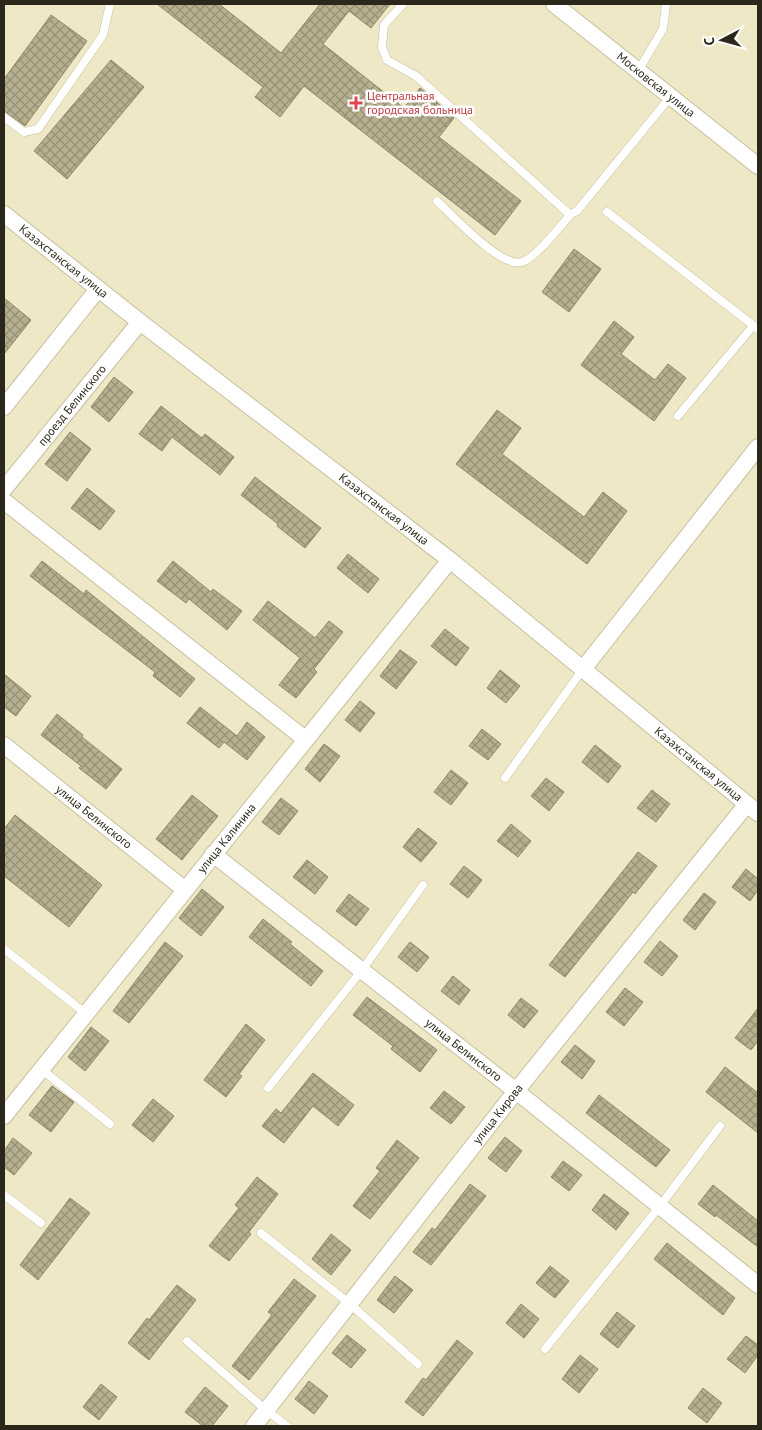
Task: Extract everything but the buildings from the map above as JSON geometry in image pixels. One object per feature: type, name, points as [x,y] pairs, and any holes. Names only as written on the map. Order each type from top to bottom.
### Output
[{"type":"street","name":"Московская улица","points":[[554,4],[758,166]]},
{"type":"street","name":"Казахстанская улица","points":[[4,214],[98,290],[450,560],[753,809]]},
{"type":"street","points":[[4,407],[98,290]]},
{"type":"street","name":"проезд Белинского","points":[[4,489],[140,322]]},
{"type":"street","points":[[583,670],[758,447]]},
{"type":"street","points":[[4,501],[305,738]]},
{"type":"street","name":"улица Калинина","points":[[4,1116],[305,738],[450,560]]},
{"type":"street","name":"улица Белинского","points":[[4,744],[184,889]]},
{"type":"street","name":"улица Кирова","points":[[254,1426],[516,1091],[753,809]]},
{"type":"street","name":"улица Белинского","points":[[213,854],[516,1091],[758,1285]]},
{"type":"lane","points":[[4,117],[24,132],[38,129],[103,35],[110,4]]},
{"type":"lane","points":[[403,4],[384,25],[382,47],[387,60],[416,76],[564,211],[571,214]]},
{"type":"lane","points":[[638,71],[663,29],[666,4]]},
{"type":"lane","points":[[437,201],[500,257],[510,262],[522,262],[537,251],[571,214],[577,212],[671,96]]},
{"type":"lane","points":[[607,212],[755,327],[678,416]]},
{"type":"lane","points":[[505,778],[583,670]]},
{"type":"lane","points":[[268,1088],[362,970],[423,885]]},
{"type":"lane","points":[[4,949],[85,1013]]},
{"type":"lane","points":[[41,1069],[110,1124]]},
{"type":"lane","points":[[545,1349],[660,1206],[720,1126]]},
{"type":"lane","points":[[4,1195],[41,1223]]},
{"type":"lane","points":[[262,1233],[350,1304],[418,1364]]},
{"type":"lane","points":[[187,1341],[287,1426]]},
{"type":"place","name":"Центральная городская больница","points":[[356,103]]}]
